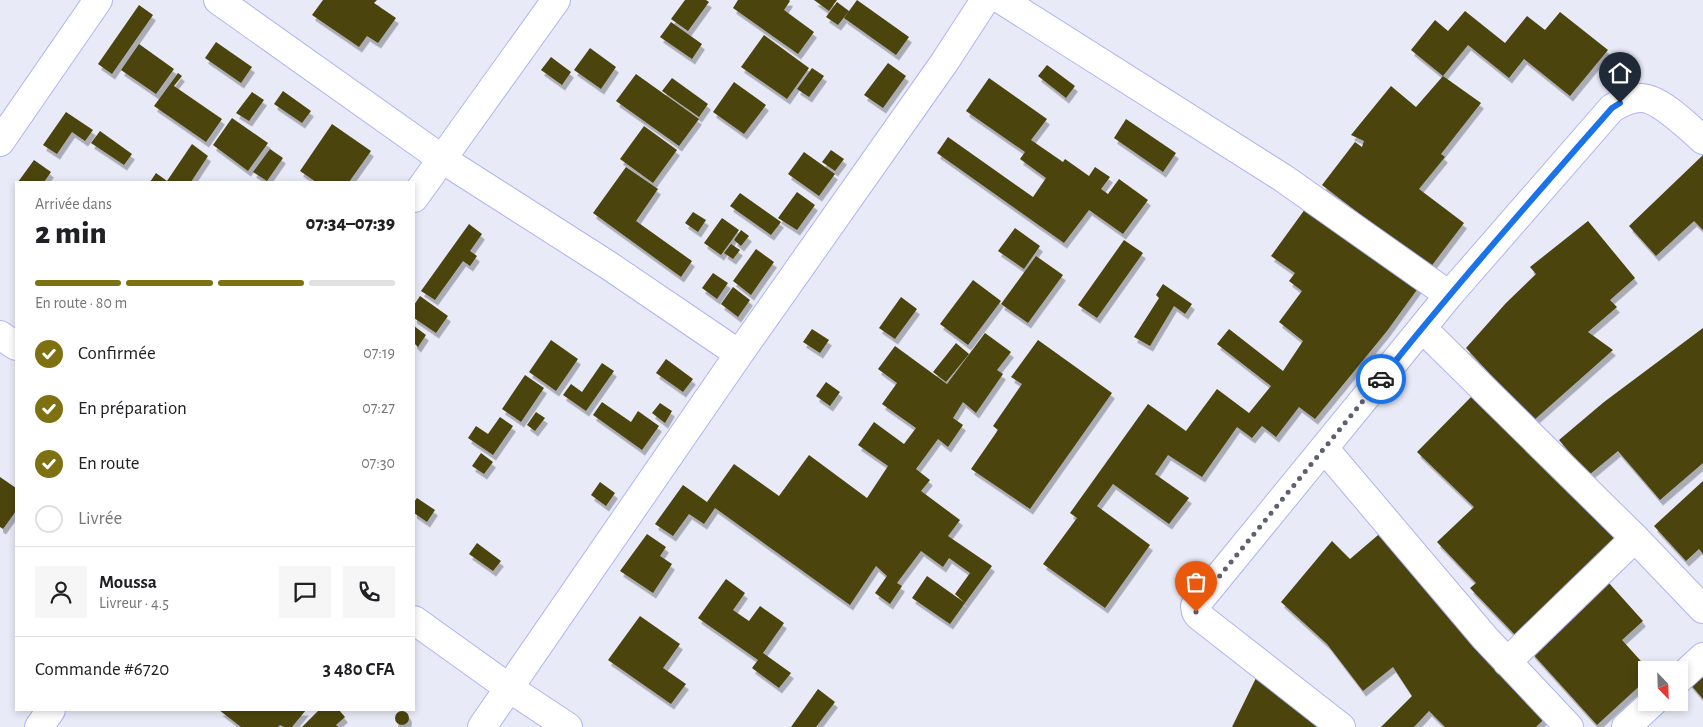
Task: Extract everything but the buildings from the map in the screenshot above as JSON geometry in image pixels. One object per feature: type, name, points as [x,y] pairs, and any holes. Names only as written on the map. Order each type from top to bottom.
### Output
[{"type":"street","points":[[0,142],[98,0]]},
{"type":"street","points":[[218,0],[442,159],[608,265],[740,354]]},
{"type":"street","points":[[415,197],[556,0]]},
{"type":"street","points":[[482,727],[986,0]]},
{"type":"street","points":[[1002,0],[1283,178],[1449,295]]},
{"type":"street","points":[[1342,727],[1199,616],[1195,606],[1449,295],[1612,108],[1632,99],[1642,98],[1657,102],[1703,140]]},
{"type":"street","points":[[1422,328],[1703,609]]},
{"type":"street","points":[[0,335],[15,345]]},
{"type":"street","points":[[1324,448],[1485,638],[1569,727]]},
{"type":"street","points":[[1507,662],[1634,538]]},
{"type":"street","points":[[415,621],[509,688],[568,727]]},
{"type":"street","points":[[1688,671],[1703,657]]},
{"type":"street","points":[[39,727],[50,711]]},
{"type":"street","points":[[1626,727],[1643,711]]},
{"type":"way so far","points":[[1196,612],[1195,606],[1381,379]]},
{"type":"route","points":[[1381,379],[1449,295],[1612,108],[1620,103]]}]
